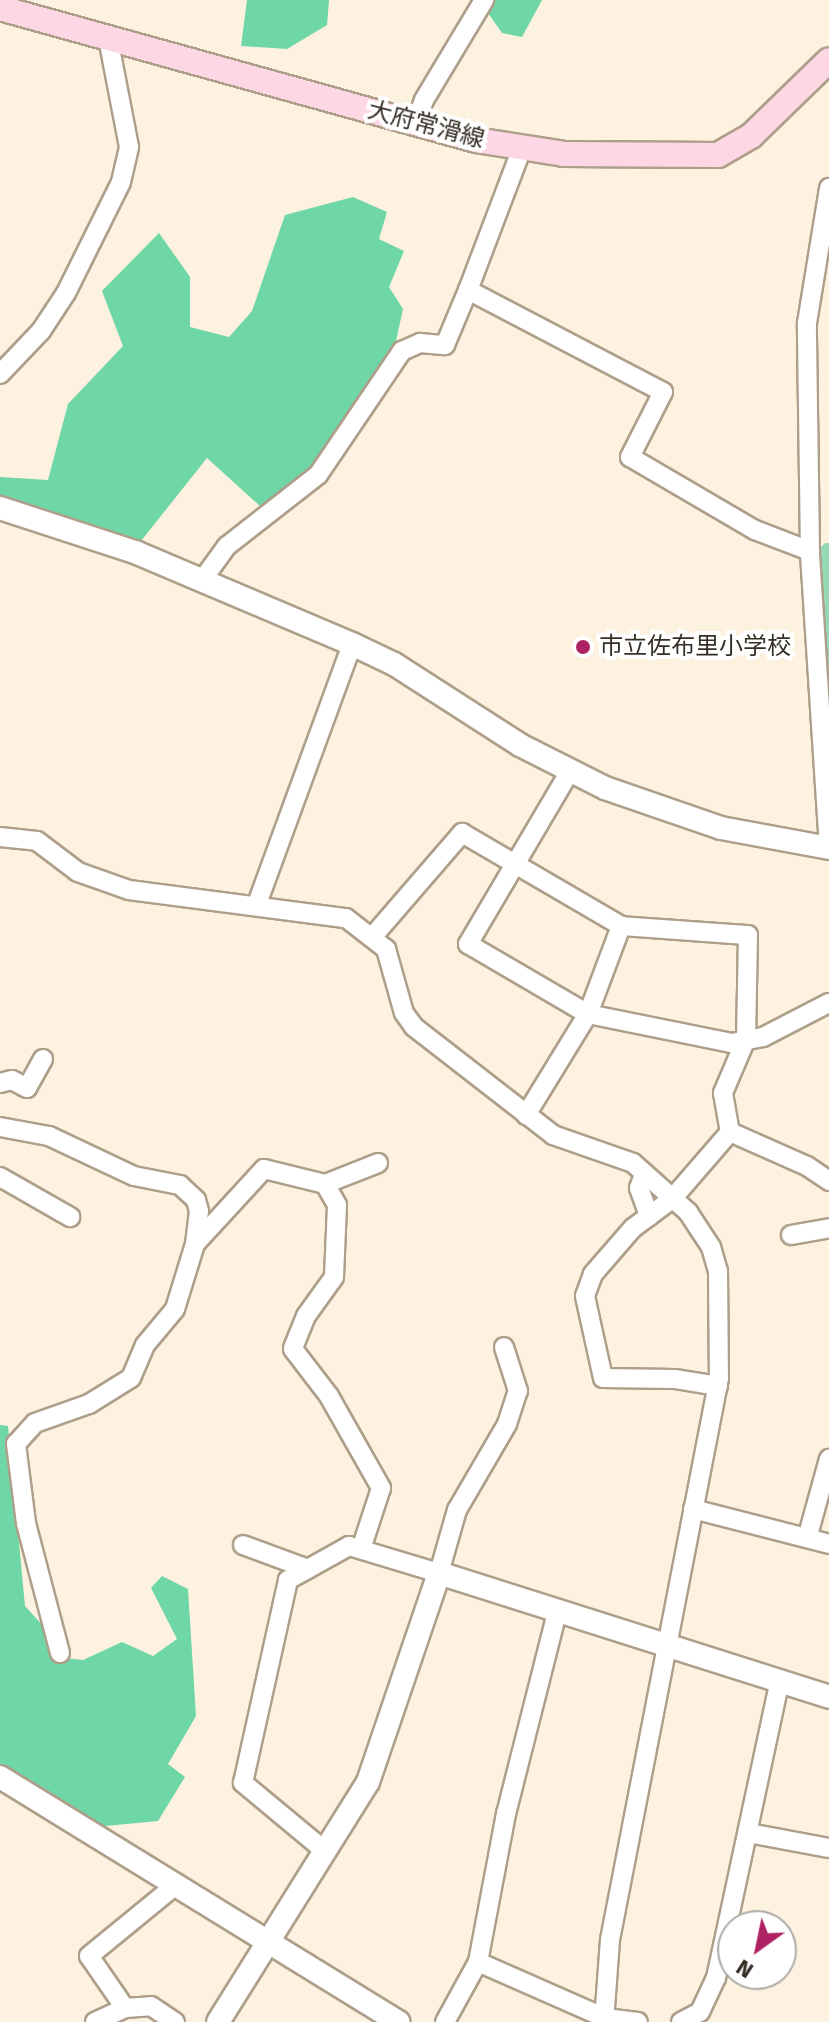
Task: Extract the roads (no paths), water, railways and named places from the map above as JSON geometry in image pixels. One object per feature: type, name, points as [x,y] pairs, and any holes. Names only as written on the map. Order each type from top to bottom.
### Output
[{"type":"main road","name":"大府常滑線","points":[[0,8],[34,10],[108,38],[416,123],[522,148],[564,154],[718,155],[752,135],[825,72]]},
{"type":"street","points":[[416,123],[424,100],[484,0]]},
{"type":"street","points":[[0,374],[41,331],[66,293],[121,182],[129,147],[108,38]]},
{"type":"street","points":[[203,579],[227,546],[294,499],[318,475],[402,351],[420,343],[445,345],[522,148]]},
{"type":"street","points":[[0,508],[203,579],[352,644],[570,771],[605,788],[721,828],[829,848],[807,323],[829,188]]},
{"type":"street","points":[[468,290],[663,392],[630,457],[755,530],[817,542]]},
{"type":"street","points":[[257,904],[352,644]]},
{"type":"street","points":[[570,771],[468,944],[588,1014],[745,1042],[829,1003]]},
{"type":"street","points":[[374,935],[462,833],[621,926],[748,935],[745,1042],[723,1093],[730,1132]]},
{"type":"street","points":[[0,837],[37,841],[78,872],[129,890],[334,914],[374,935],[386,949],[404,1013],[414,1027],[553,1135],[633,1163],[701,1228],[718,1271],[718,1386],[663,1647],[610,1940],[605,2020]]},
{"type":"street","points":[[526,1115],[588,1014],[621,926]]},
{"type":"street","points":[[0,1083],[12,1080],[27,1088],[43,1059]]},
{"type":"street","points":[[0,1127],[49,1136],[134,1176],[180,1185],[196,1200],[199,1211],[195,1244],[175,1309],[145,1345],[131,1378],[89,1404],[35,1423],[16,1444],[26,1523],[60,1653]]},
{"type":"street","points":[[730,1132],[807,1166],[829,1180]]},
{"type":"street","points":[[718,1386],[675,1379],[603,1378],[585,1296],[600,1261],[672,1199],[730,1132]]},
{"type":"street","points":[[195,1244],[264,1169],[274,1168],[325,1184],[378,1163]]},
{"type":"street","points":[[644,1175],[639,1188],[649,1216]]},
{"type":"street","points":[[0,1177],[70,1217]]},
{"type":"street","points":[[325,1184],[337,1205],[334,1277],[306,1316],[293,1349],[329,1396],[381,1488],[362,1546]]},
{"type":"street","points":[[791,1235],[829,1228]]},
{"type":"street","points":[[218,2022],[368,1782],[439,1573],[457,1510],[507,1424],[518,1391],[504,1347]]},
{"type":"street","points":[[808,1535],[829,1459]]},
{"type":"street","points":[[693,1509],[808,1535],[829,1544]]},
{"type":"street","points":[[243,1545],[308,1569]]},
{"type":"street","points":[[325,1851],[243,1783],[288,1580],[349,1546],[362,1546],[779,1685],[829,1697]]},
{"type":"street","points":[[445,2022],[478,1962],[506,1814],[557,1613]]},
{"type":"street","points":[[681,2022],[700,2012],[716,1978],[738,1863],[749,1833],[779,1685]]},
{"type":"street","points":[[0,1777],[399,2022]]},
{"type":"street","points":[[749,1833],[829,1848]]},
{"type":"street","points":[[125,2008],[89,1956],[177,1884]]},
{"type":"street","points":[[478,1962],[605,2020],[638,2022]]},
{"type":"street","points":[[95,2022],[125,2008],[151,2006],[175,2022]]},
{"type":"place","name":"市立佐布里小学校","points":[[583,647]]}]
